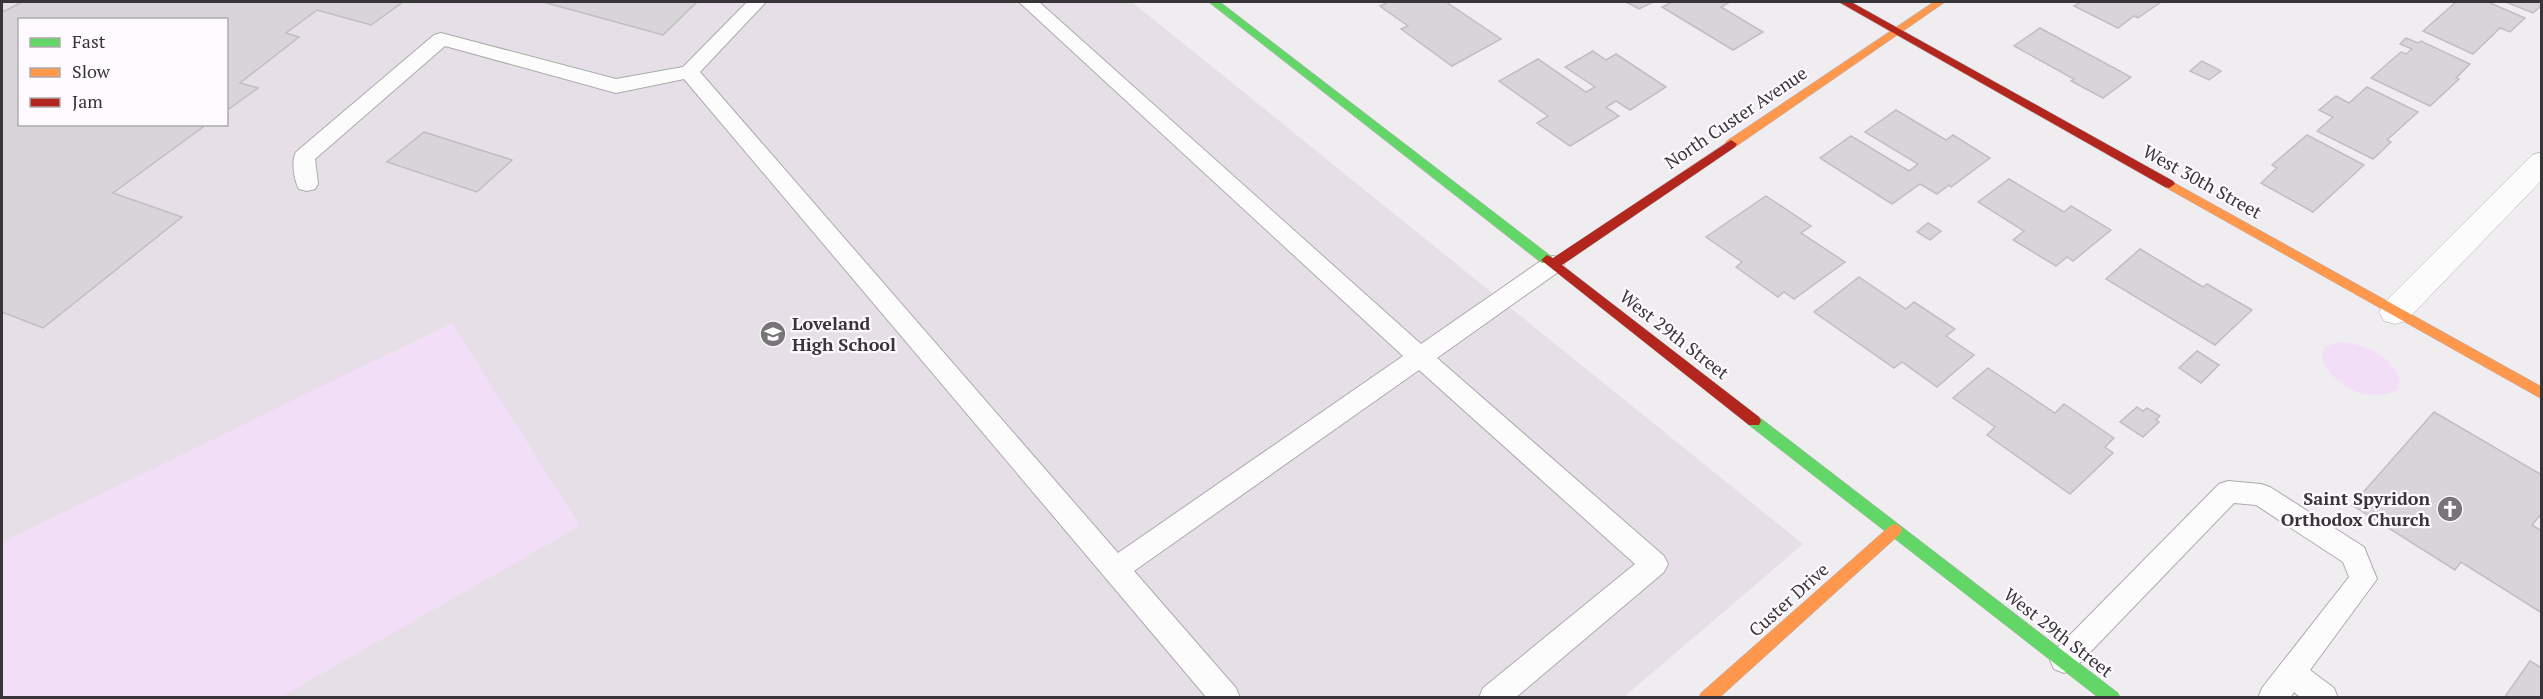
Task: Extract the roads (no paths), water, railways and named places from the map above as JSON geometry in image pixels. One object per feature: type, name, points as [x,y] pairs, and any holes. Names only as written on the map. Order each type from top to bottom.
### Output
[{"type":"street","name":"West 29th Street","points":[[1214,2],[2112,698]]},
{"type":"street","name":"West 30th Street","points":[[1844,2],[2541,394]]},
{"type":"street","name":"North Custer Avenue","points":[[1553,264],[1940,2]]},
{"type":"street","points":[[2395,312],[2541,162]]},
{"type":"street","name":"Custer Drive","points":[[1707,698],[1895,530]]},
{"type":"lane","points":[[306,183],[304,157],[441,39],[616,86],[689,72],[757,2]]},
{"type":"lane","points":[[1028,2],[1419,356],[1654,564],[1493,698]]},
{"type":"lane","points":[[689,72],[1226,698]]},
{"type":"lane","points":[[1115,570],[1553,264]]},
{"type":"lane","points":[[2064,660],[2228,492],[2261,495],[2354,555],[2363,579],[2272,698]]},
{"type":"lane","points":[[2291,673],[2324,698]]},
{"type":"place","name":"Loveland High School","points":[[773,334]]},
{"type":"place","name":"Saint Spyridon Orthodox Church","points":[[2450,509]]}]
